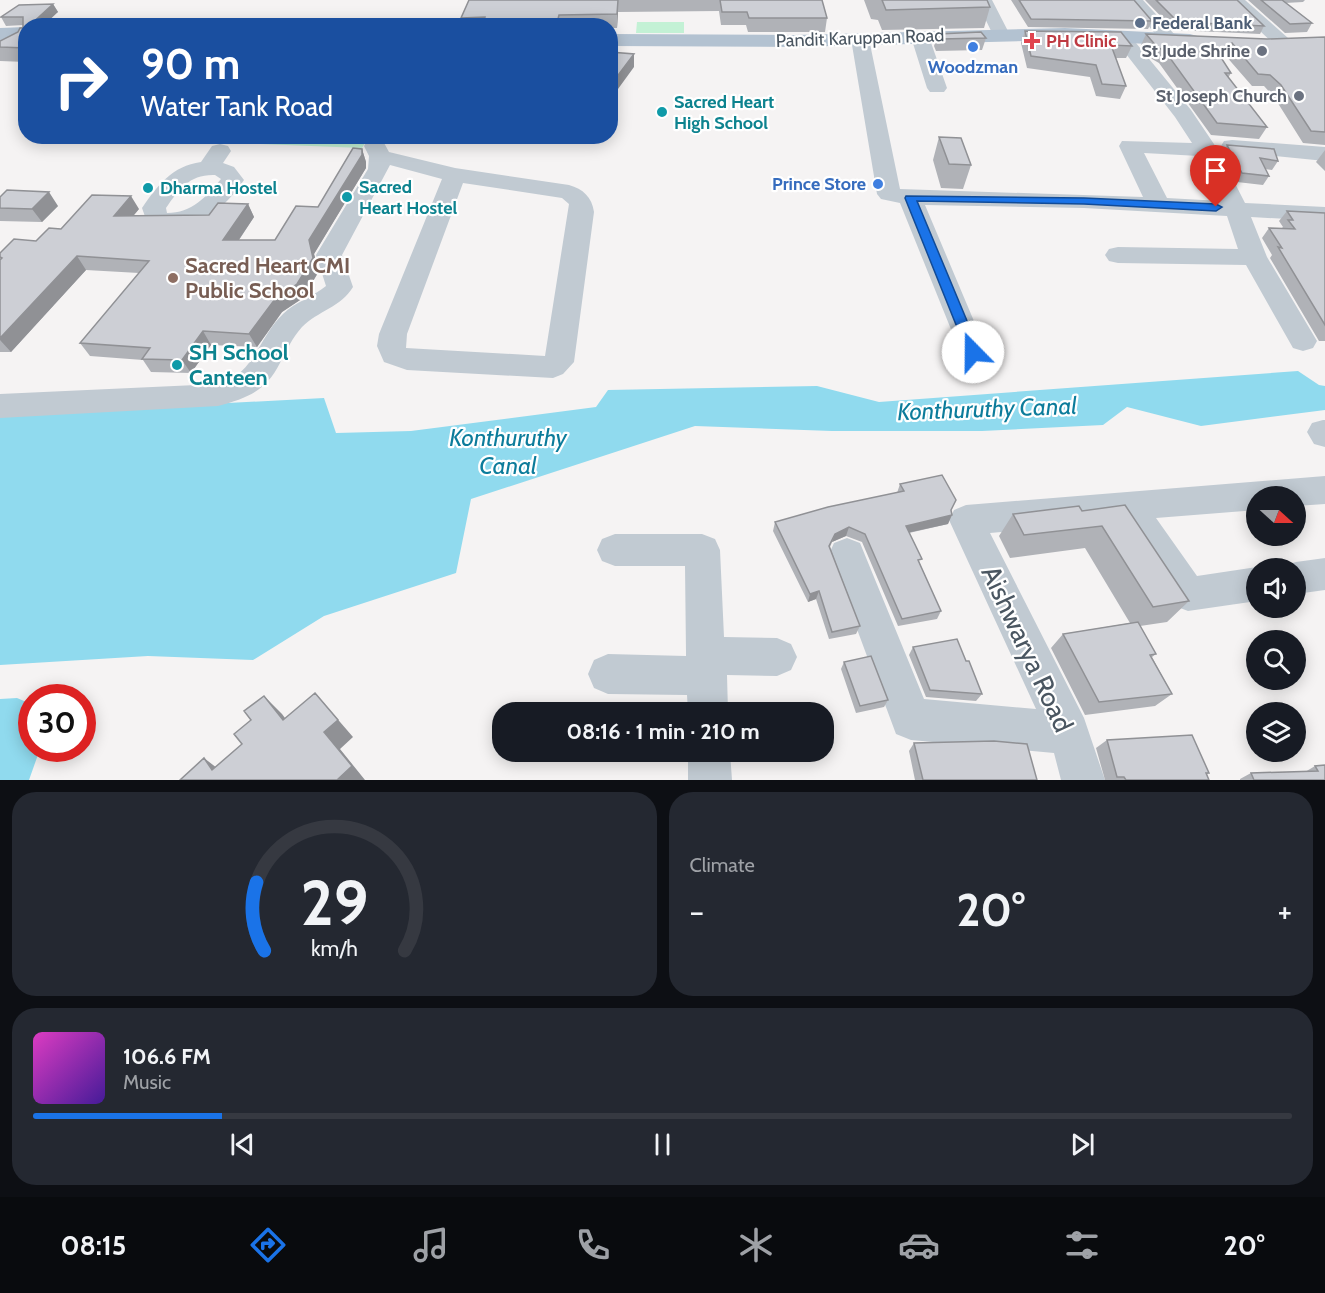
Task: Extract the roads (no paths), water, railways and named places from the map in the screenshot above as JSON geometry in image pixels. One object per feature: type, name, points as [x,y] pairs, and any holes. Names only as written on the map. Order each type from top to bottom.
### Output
[{"type":"main road","points":[[0,34],[18,34]]},
{"type":"main road","name":"Pandit Karuppan Road","points":[[618,40],[860,39],[1001,35],[1121,36],[1215,41]]},
{"type":"main road","points":[[1250,42],[1302,40]]},
{"type":"street","points":[[984,0],[1001,35]]},
{"type":"street","points":[[1134,0],[1169,39]]},
{"type":"street","points":[[1235,0],[1282,42]]},
{"type":"street","points":[[1121,36],[1184,114],[1204,147],[1236,208],[1254,257],[1303,341]]},
{"type":"street","points":[[920,37],[937,88]]},
{"type":"street","points":[[860,39],[889,194],[910,198],[1236,208],[1325,214]]},
{"type":"street","points":[[0,53],[18,40]]},
{"type":"street","points":[[1158,205],[1130,146],[1204,147],[1325,154]]},
{"type":"street","points":[[0,406],[218,395],[248,386],[256,378],[292,320],[340,287],[330,264],[329,255],[379,169],[378,151],[455,175],[569,192],[581,202],[582,212],[559,362],[553,367],[407,360],[394,356],[391,346],[393,334],[455,175]]},
{"type":"street","points":[[910,198],[973,352]]},
{"type":"street","points":[[1118,255],[1254,257]]},
{"type":"street","points":[[1246,586],[1188,594],[1129,508],[1325,490]]},
{"type":"street","name":"Aishwarya Road","points":[[1083,780],[1069,733],[966,520],[1129,508]]},
{"type":"street","points":[[615,550],[702,550],[707,681]]},
{"type":"street","points":[[847,554],[911,719],[1069,733]]},
{"type":"street","points":[[1306,577],[1325,574]]},
{"type":"street","points":[[608,674],[707,681],[777,657]]},
{"type":"street","points":[[709,762],[710,780]]},
{"type":"water","name":"Konthuruthy Canal","points":[[1298,371],[1319,385],[1325,386],[1325,410],[1201,426],[1127,407],[1103,425],[982,431],[832,431],[695,426],[471,499],[456,573],[324,616],[253,660],[148,656],[0,665],[0,415],[324,398],[336,433],[411,431],[596,407],[608,390],[817,386],[879,402]]},
{"type":"water","points":[[18,698],[18,762],[35,762],[29,780],[0,780],[0,699]]},
{"type":"place","name":"Federal Bank","points":[[1140,23]]},
{"type":"place","name":"PH Clinic","points":[[1032,41]]},
{"type":"place","name":"Woodzman","points":[[973,47]]},
{"type":"place","name":"St Jude Shrine","points":[[1262,51]]},
{"type":"place","name":"St Joseph Church","points":[[1299,96]]},
{"type":"place","name":"Sacred Heart High School","points":[[662,112]]},
{"type":"place","name":"Prince Store","points":[[878,184]]},
{"type":"place","name":"Dharma Hostel","points":[[148,188]]},
{"type":"place","name":"Sacred Heart Hostel","points":[[347,197]]},
{"type":"place","name":"Sacred Heart CMI Public School","points":[[173,278]]},
{"type":"place","name":"SH School Canteen","points":[[177,365]]}]
